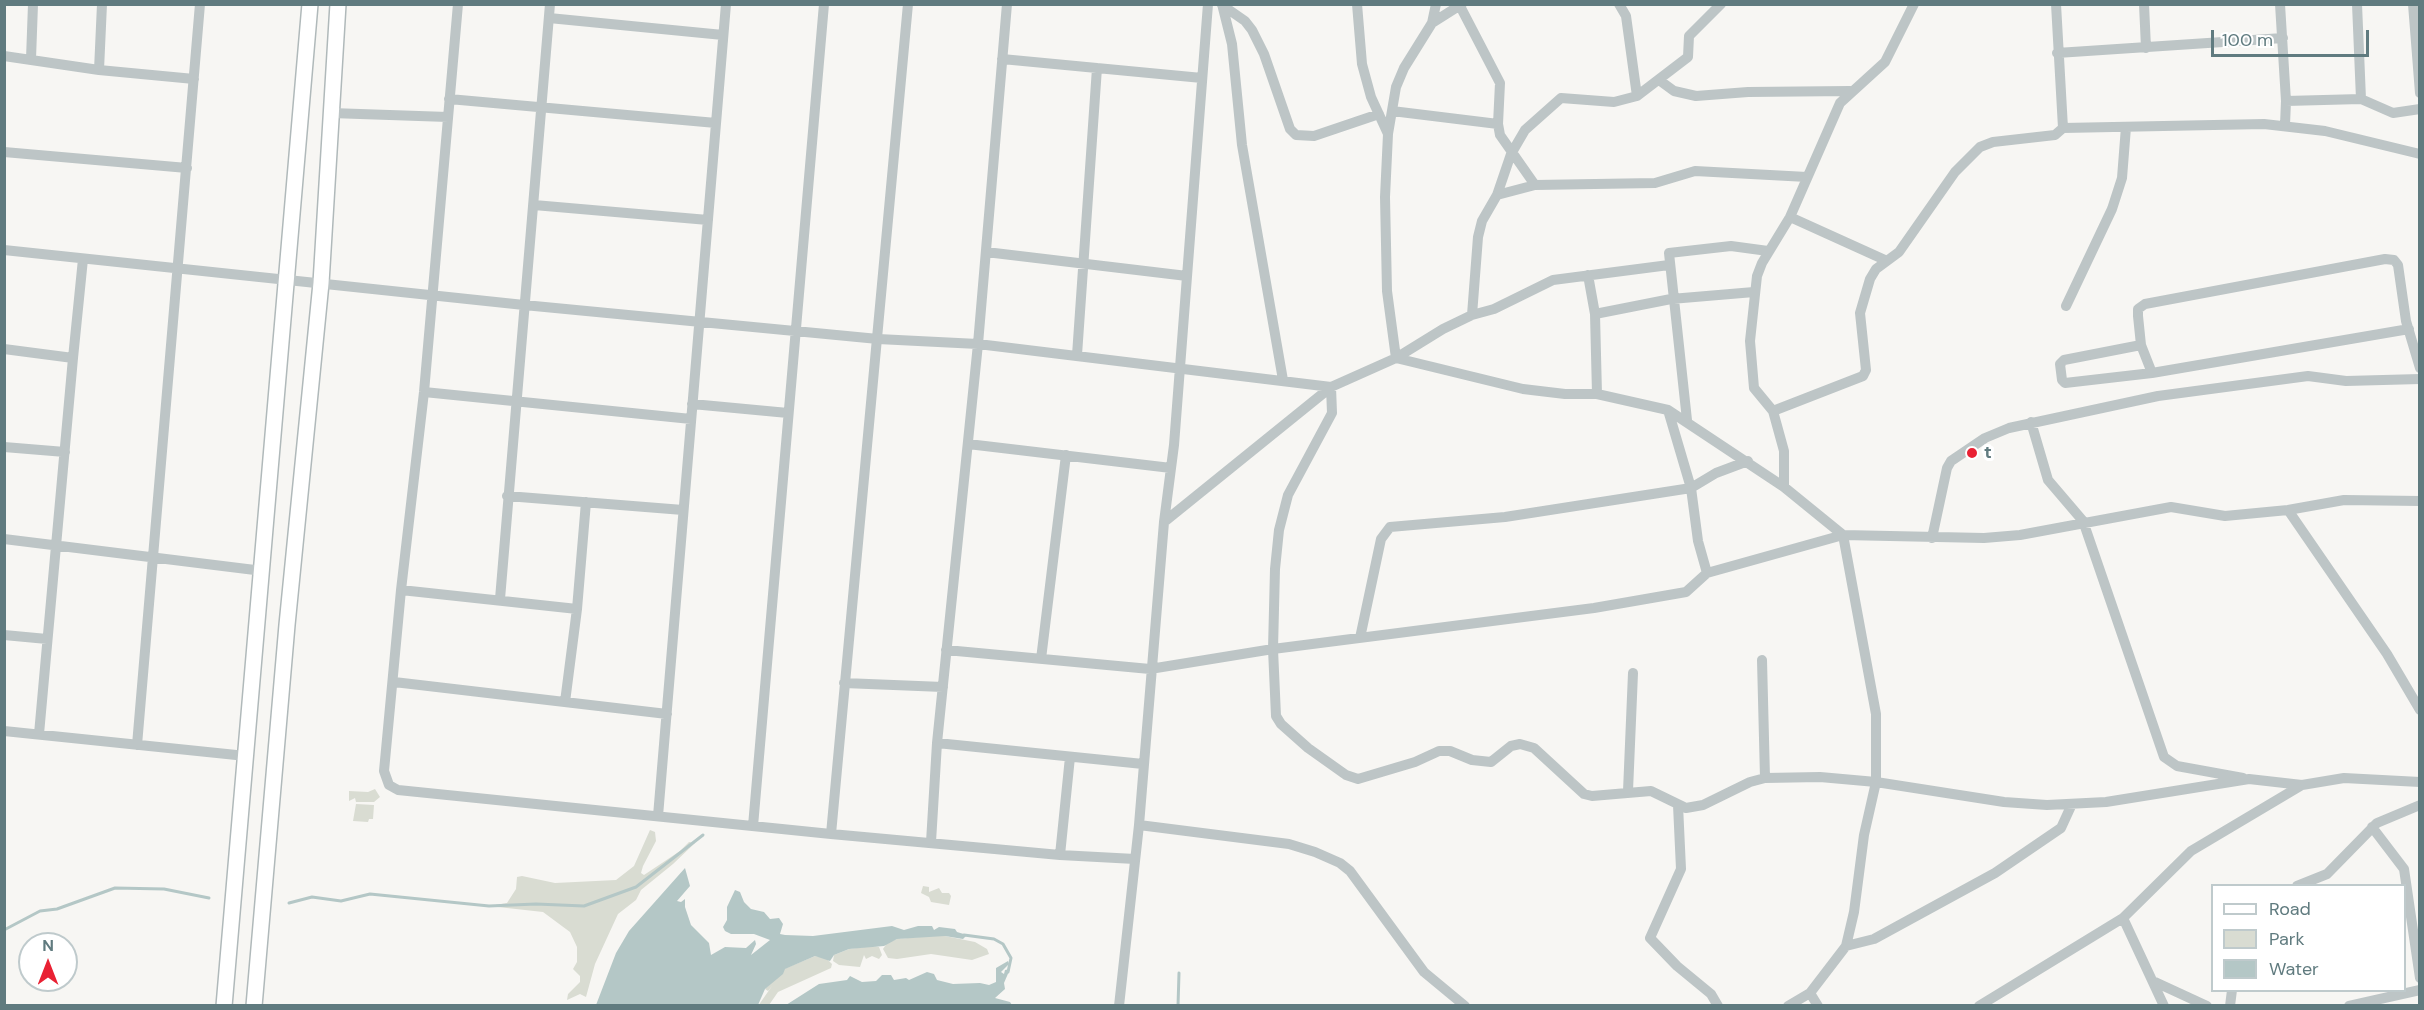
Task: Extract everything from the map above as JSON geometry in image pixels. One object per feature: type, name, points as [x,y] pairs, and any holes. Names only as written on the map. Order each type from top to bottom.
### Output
[{"type":"main road","points":[[224,1005],[259,623],[310,4]]},
{"type":"main road","points":[[254,1005],[287,625],[321,283],[338,4]]},
{"type":"main road","points":[[259,623],[287,625]]},
{"type":"street","points":[[31,60],[33,4]]},
{"type":"street","points":[[99,70],[102,4]]},
{"type":"street","points":[[137,745],[188,168],[200,4]]},
{"type":"street","points":[[458,4],[434,294],[401,590],[384,771],[388,785],[398,790],[831,834],[1060,855],[1135,859]]},
{"type":"street","points":[[500,599],[550,4]]},
{"type":"street","points":[[658,816],[726,4]]},
{"type":"street","points":[[753,826],[824,4]]},
{"type":"street","points":[[831,834],[908,4]]},
{"type":"street","points":[[931,842],[937,742],[978,344],[1006,4]]},
{"type":"street","points":[[1119,1005],[1139,825],[1150,669],[1171,468],[1208,4]]},
{"type":"street","points":[[1222,4],[1245,21],[1252,30],[1264,54],[1290,129],[1296,135],[1314,136],[1379,114]]},
{"type":"street","points":[[1222,4],[1232,44],[1242,144],[1283,380]]},
{"type":"street","points":[[1357,4],[1362,64],[1371,97],[1388,134]]},
{"type":"street","points":[[1396,358],[1387,291],[1385,197],[1388,134],[1396,87],[1404,68],[1432,22],[1436,4]]},
{"type":"street","points":[[1619,4],[1625,10],[1636,96]]},
{"type":"street","points":[[1472,315],[1478,237],[1482,221],[1497,195],[1511,154],[1525,130],[1561,98],[1614,102],[1636,96],[1688,57],[1689,36],[1721,4]]},
{"type":"street","points":[[1784,487],[1784,451],[1773,411],[1754,388],[1750,341],[1757,276],[1768,251],[1790,217],[1840,103],[1850,91],[1885,62],[1914,4]]},
{"type":"street","points":[[2056,4],[2063,128]]},
{"type":"street","points":[[2144,4],[2146,48]]},
{"type":"street","points":[[2280,4],[2286,101],[2285,125]]},
{"type":"street","points":[[2356,4],[2361,99]]},
{"type":"street","points":[[2413,4],[2420,93]]},
{"type":"street","points":[[1432,22],[1461,5],[1500,83],[1498,124],[1511,154],[1535,185]]},
{"type":"street","points":[[549,18],[723,35]]},
{"type":"street","points":[[2057,53],[2283,38]]},
{"type":"street","points":[[4,56],[99,70],[194,79]]},
{"type":"street","points":[[1002,59],[1202,78]]},
{"type":"street","points":[[1077,355],[1097,68]]},
{"type":"street","points":[[1659,80],[1674,91],[1696,96],[1780,91],[1850,91]]},
{"type":"street","points":[[449,99],[716,123]]},
{"type":"street","points":[[2286,101],[2361,99],[2384,112],[2420,110]]},
{"type":"street","points":[[1392,111],[1498,124]]},
{"type":"street","points":[[331,113],[448,117]]},
{"type":"street","points":[[1773,411],[1863,376],[1866,370],[1860,313],[1870,279],[1886,260],[1899,252],[1955,172],[1980,147],[1993,142],[2055,135],[2063,128],[2285,125],[2382,143],[2420,154]]},
{"type":"street","points":[[2066,306],[2112,209],[2122,178],[2126,127]]},
{"type":"street","points":[[4,152],[188,168]]},
{"type":"street","points":[[1497,195],[1535,185],[1655,183],[1695,171],[1807,177]]},
{"type":"street","points":[[534,206],[708,220]]},
{"type":"street","points":[[1790,217],[1886,260]]},
{"type":"street","points":[[1687,420],[1671,299],[1670,252],[1731,246],[1768,251]]},
{"type":"street","points":[[4,250],[524,305],[878,339],[978,344],[1331,387]]},
{"type":"street","points":[[986,252],[1187,276]]},
{"type":"street","points":[[39,734],[82,259]]},
{"type":"street","points":[[2152,373],[2141,345],[2138,309],[2155,300],[2385,259],[2394,260],[2398,265],[2409,329],[2420,368]]},
{"type":"street","points":[[1164,522],[1331,387],[1396,358],[1443,329],[1472,315],[1494,309],[1553,280],[1669,265]]},
{"type":"street","points":[[1588,275],[1595,314],[1597,394]]},
{"type":"street","points":[[1595,314],[1671,299],[1754,292]]},
{"type":"street","points":[[2141,345],[2064,360],[2060,363],[2062,380],[2065,383],[2152,373],[2409,329]]},
{"type":"street","points":[[4,349],[73,358]]},
{"type":"street","points":[[1396,358],[1523,389],[1565,394],[1597,394],[1668,410],[1748,461],[1843,535],[1875,703],[1876,782],[1864,835],[1854,912],[1846,946],[1810,993],[1788,1005]]},
{"type":"street","points":[[1932,538],[1947,468],[1951,461],[1992,435],[2031,422],[2158,396],[2308,376],[2346,381],[2420,379]]},
{"type":"street","points":[[1331,387],[1332,413],[1288,495],[1282,514],[1275,570],[1276,716],[1281,724],[1308,748],[1346,775],[1358,779],[1375,776],[1444,750],[1472,760],[1491,762],[1511,747],[1529,744],[1584,794],[1592,796],[1628,791],[1651,791],[1678,805],[1695,808],[1750,782],[1765,778],[1820,777],[1876,782],[2014,804],[2072,804],[2143,798],[2249,779]]},
{"type":"street","points":[[424,392],[691,419]]},
{"type":"street","points":[[692,404],[788,413]]},
{"type":"street","points":[[1668,410],[1691,488],[1698,540],[1707,573]]},
{"type":"street","points":[[2031,422],[2048,480],[2083,521],[2164,757],[2177,766],[2249,779],[2302,785],[2344,778],[2420,782]]},
{"type":"street","points":[[968,444],[1171,468]]},
{"type":"street","points":[[4,447],[65,452]]},
{"type":"street","points":[[1041,659],[1066,456]]},
{"type":"street","points":[[1360,638],[1382,539],[1390,527],[1505,518],[1691,488],[1716,473],[1748,461]]},
{"type":"street","points":[[507,496],[683,510]]},
{"type":"street","points":[[946,650],[1150,669],[1274,649],[1572,611],[1686,592],[1707,573],[1843,535],[1984,538],[2019,535],[2083,521],[2171,507],[2225,516],[2288,510],[2344,500],[2420,501]]},
{"type":"street","points":[[565,702],[577,609],[586,502]]},
{"type":"street","points":[[2288,510],[2387,654],[2420,710]]},
{"type":"street","points":[[4,539],[263,571]]},
{"type":"street","points":[[401,590],[577,609]]},
{"type":"street","points":[[4,635],[47,639]]},
{"type":"street","points":[[1762,660],[1765,778]]},
{"type":"street","points":[[1628,791],[1633,673]]},
{"type":"street","points":[[394,682],[667,714]]},
{"type":"street","points":[[844,683],[943,687]]},
{"type":"street","points":[[4,731],[246,756]]},
{"type":"street","points":[[937,742],[1143,764]]},
{"type":"street","points":[[1060,855],[1070,757]]},
{"type":"street","points":[[1979,1005],[2122,918],[2191,851],[2302,785]]},
{"type":"street","points":[[1846,946],[1874,939],[1995,873],[2061,828],[2072,804]]},
{"type":"street","points":[[2300,884],[2327,874],[2382,819],[2420,804]]},
{"type":"street","points":[[1678,805],[1681,869],[1650,938],[1677,966],[1711,994],[1718,1005]]},
{"type":"street","points":[[1139,825],[1289,844],[1340,863],[1350,871],[1424,972],[1465,1005]]},
{"type":"street","points":[[2372,827],[2404,869],[2420,978]]},
{"type":"street","points":[[2122,918],[2155,982],[2164,1005]]},
{"type":"street","points":[[2155,982],[2207,1005]]},
{"type":"street","points":[[2349,1005],[2420,990]]},
{"type":"street","points":[[1810,993],[1818,1005]]},
{"type":"green space","points":[[375,789],[380,797],[374,802],[356,802],[355,798],[349,801],[349,791],[368,792]]},
{"type":"green space","points":[[356,804],[374,805],[373,819],[369,819],[368,822],[353,821]]},
{"type":"green space","points":[[650,830],[655,832],[656,841],[643,866],[641,873],[644,875],[680,851],[689,842],[695,843],[641,890],[636,900],[618,914],[595,964],[586,997],[580,994],[567,1000],[568,994],[580,982],[580,976],[573,969],[577,962],[577,947],[570,932],[543,912],[489,906],[507,903],[516,889],[517,877],[555,883],[616,880],[634,866]]},
{"type":"green space","points":[[923,886],[929,887],[929,892],[939,888],[942,893],[949,893],[951,896],[949,905],[931,902],[929,897],[921,893]]},
{"type":"green space","points":[[945,936],[975,942],[987,949],[989,954],[972,960],[931,954],[897,959],[888,958],[883,949],[887,943],[897,939]]},
{"type":"green space","points":[[879,947],[882,955],[879,959],[872,956],[866,959],[864,955],[860,967],[839,965],[833,961],[834,955],[849,949]]},
{"type":"green space","points":[[815,956],[826,958],[832,964],[831,968],[778,992],[769,1005],[758,1006],[772,986],[768,991],[765,989],[784,969]]},
{"type":"water","points":[[685,868],[690,886],[677,901],[681,902],[685,899],[691,925],[709,943],[711,955],[725,947],[746,948],[755,940],[756,944],[751,955],[770,940],[754,934],[731,934],[725,931],[723,927],[727,920],[727,907],[735,890],[740,892],[744,902],[751,909],[764,912],[770,919],[779,918],[783,924],[780,934],[785,935],[813,936],[892,926],[904,930],[918,926],[932,926],[934,930],[939,927],[955,929],[967,935],[963,939],[945,936],[897,939],[884,946],[849,949],[834,955],[830,961],[815,956],[785,969],[783,974],[765,989],[758,1005],[596,1005],[616,953],[629,931]]},
{"type":"water","points":[[1008,961],[1009,964],[1001,972],[1004,974],[1005,970],[1010,969],[1004,983],[1005,989],[995,998],[1010,1002],[1012,1005],[786,1005],[819,984],[847,980],[850,976],[862,982],[876,981],[882,975],[891,975],[894,980],[906,978],[909,980],[927,972],[934,974],[937,980],[953,984],[989,985],[996,982],[996,968]]},
{"type":"waterway","points":[[289,903],[312,897],[341,901],[370,894],[489,906],[536,904],[584,906],[636,887],[703,835]]},
{"type":"waterway","points":[[4,930],[40,911],[57,909],[115,888],[164,889],[209,898]]},
{"type":"waterway","points":[[964,935],[994,939],[1003,944],[1011,958],[1008,972]]},
{"type":"waterway","points":[[1178,1006],[1179,973]]},
{"type":"place","name":"t","points":[[1972,453]]}]
